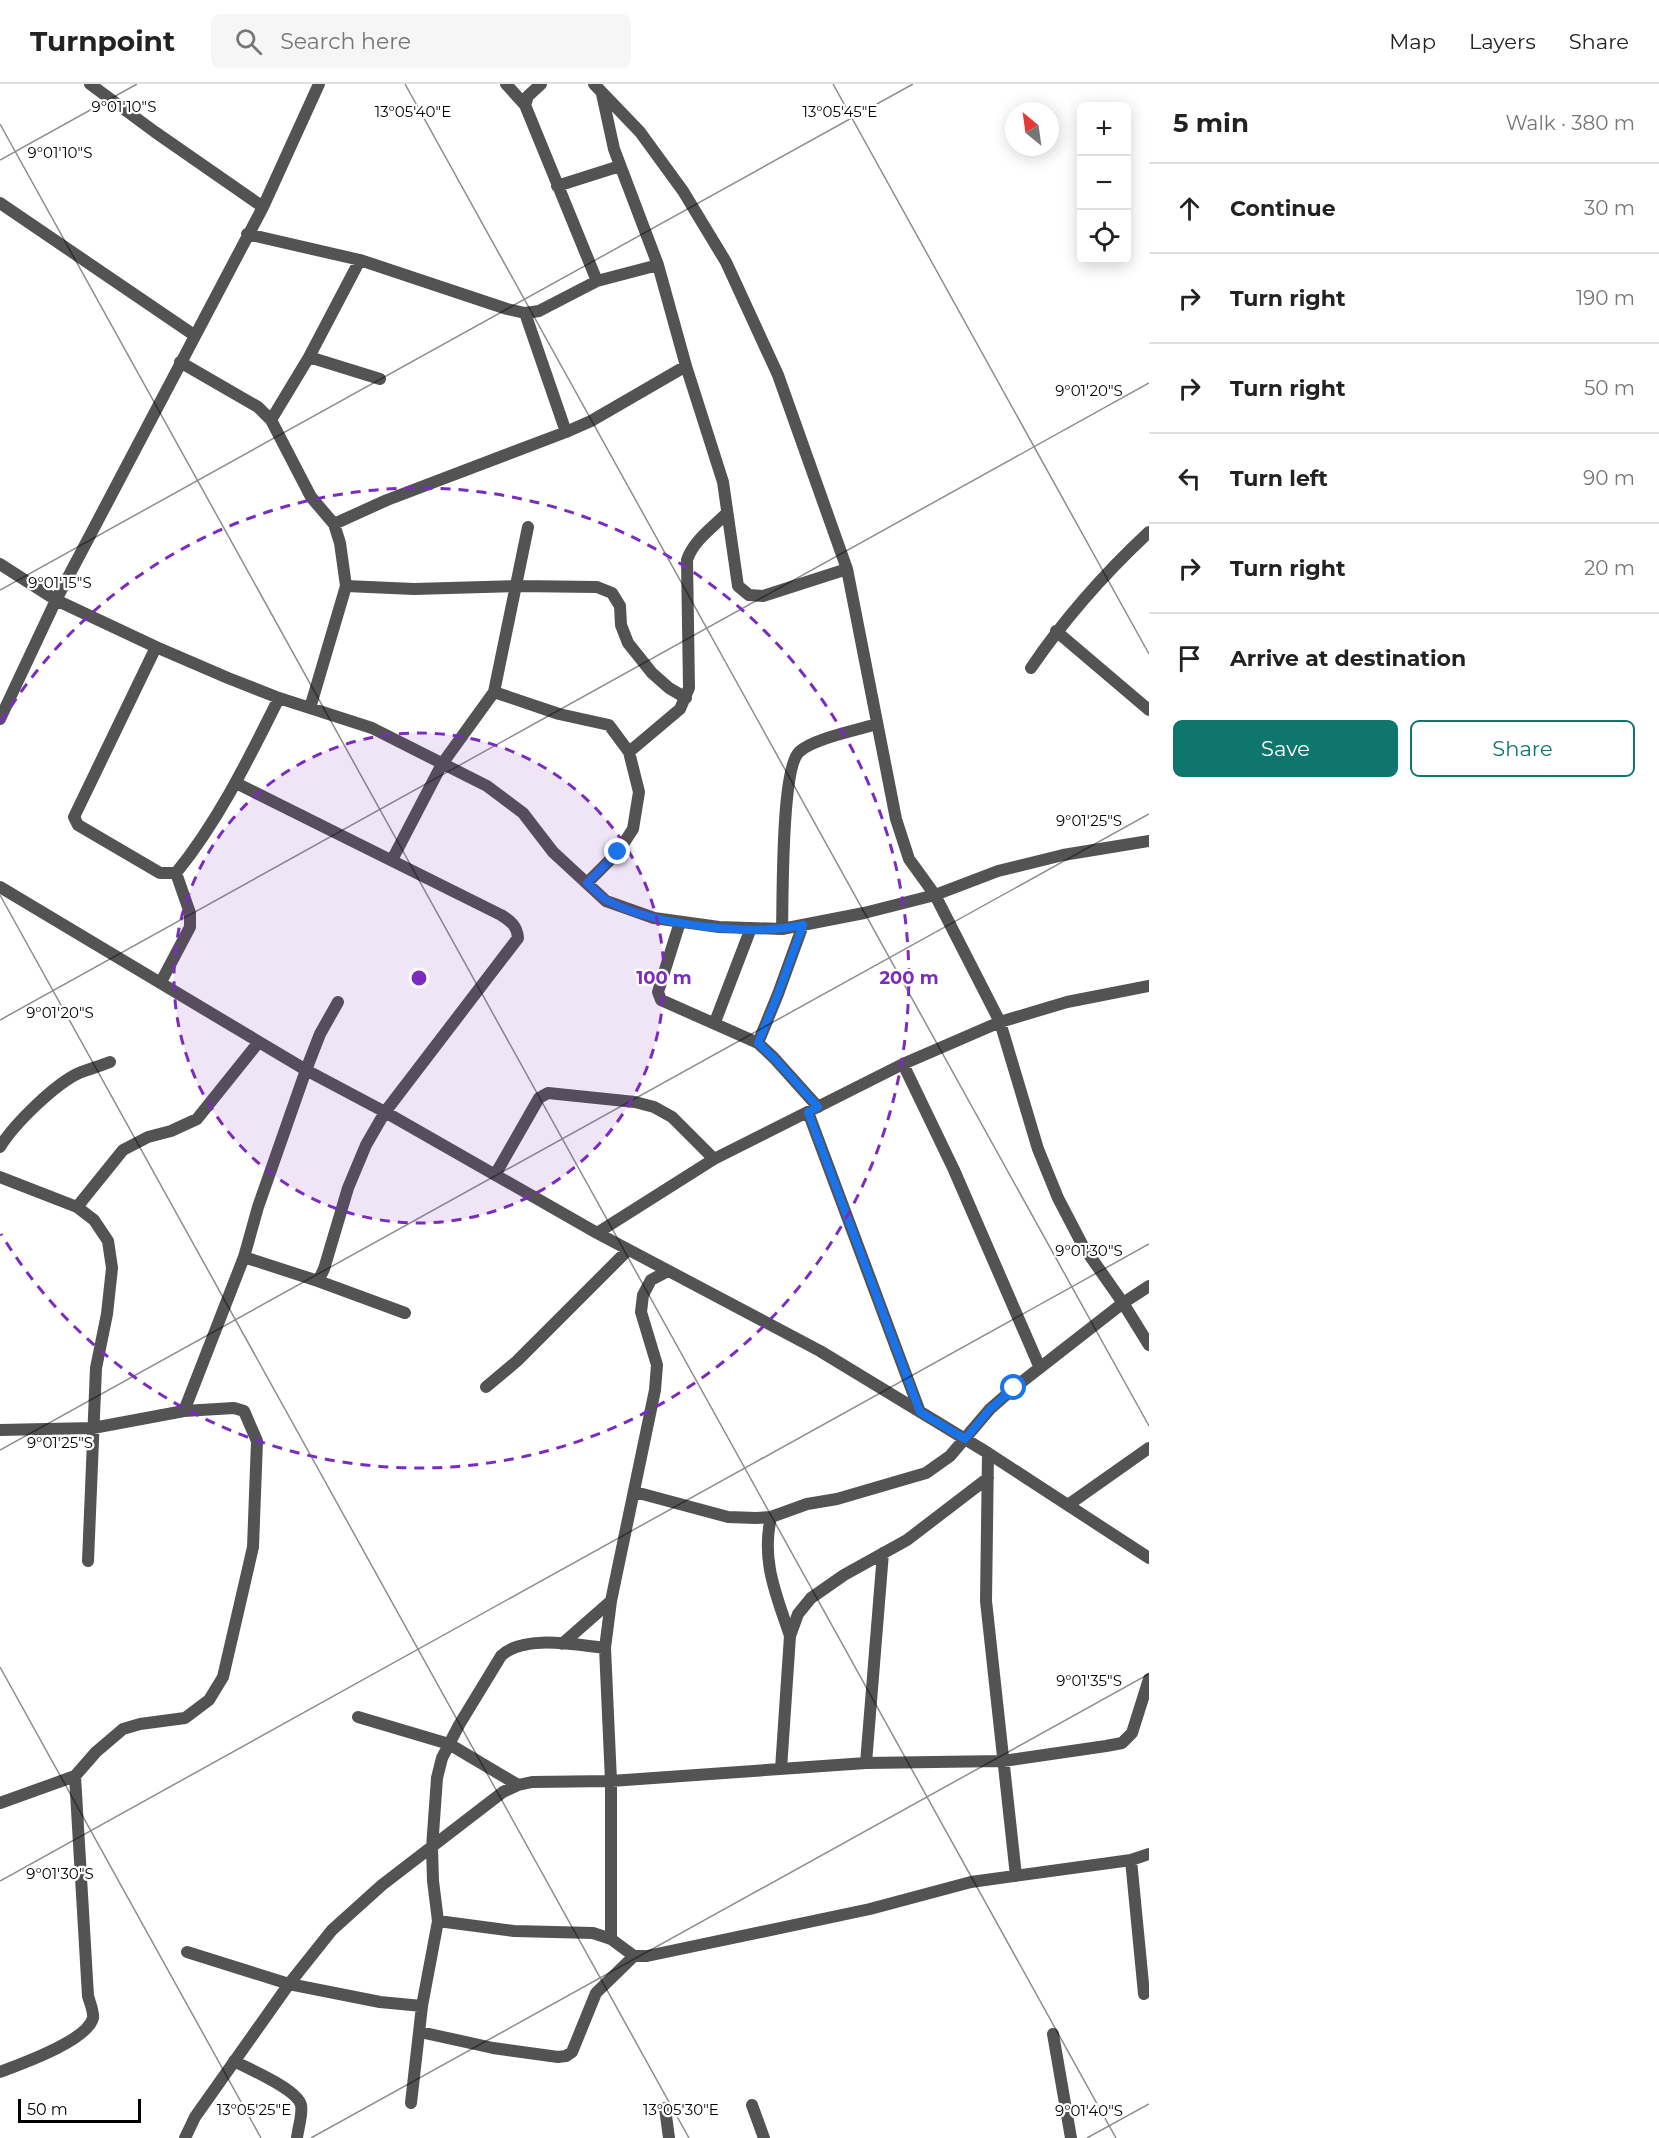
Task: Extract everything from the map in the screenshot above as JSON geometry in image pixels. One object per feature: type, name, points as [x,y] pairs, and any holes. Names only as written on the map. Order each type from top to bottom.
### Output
[{"type":"street","points":[[90,84],[263,207]]},
{"type":"street","points":[[0,719],[56,600],[263,207],[319,84]]},
{"type":"street","points":[[506,84],[525,105],[597,281]]},
{"type":"street","points":[[525,105],[528,96],[541,84]]},
{"type":"street","points":[[598,88],[620,166],[658,265],[686,366],[723,482],[738,586],[749,596],[763,596],[847,569]]},
{"type":"street","points":[[598,88],[640,132],[683,191],[726,262],[778,375],[847,569],[896,819],[909,859],[935,895],[1000,1022],[1038,1149],[1058,1198],[1083,1246],[1149,1345]]},
{"type":"street","points":[[557,186],[620,166]]},
{"type":"street","points":[[0,203],[194,335]]},
{"type":"street","points":[[247,234],[360,260],[525,313],[539,311],[597,281],[658,265]]},
{"type":"street","points":[[271,420],[309,357],[360,260]]},
{"type":"street","points":[[525,313],[566,432]]},
{"type":"street","points":[[309,357],[380,379]]},
{"type":"street","points":[[180,362],[258,407],[271,420],[311,497],[334,524],[340,543],[346,586],[310,708]]},
{"type":"street","points":[[334,524],[387,500],[591,421],[686,366]]},
{"type":"street","points":[[629,752],[680,709],[686,698],[689,688],[687,560],[695,544],[727,513]]},
{"type":"street","points":[[393,860],[442,764],[494,692],[528,527]]},
{"type":"street","points":[[1031,668],[1056,631],[1106,575],[1149,532]]},
{"type":"street","points":[[0,564],[56,600],[156,646],[279,698],[372,728],[487,786],[523,813],[553,852],[606,901],[654,918],[719,927],[782,929],[864,913],[935,895],[998,870],[1063,855],[1149,841]]},
{"type":"street","points":[[346,586],[414,589],[516,586],[597,587],[612,593],[620,606],[621,625],[628,643],[652,673],[669,688],[686,698]]},
{"type":"street","points":[[1056,631],[1149,710]]},
{"type":"street","points":[[156,646],[74,817],[78,825],[160,873],[176,873]]},
{"type":"street","points":[[494,692],[559,714],[609,725],[629,752],[639,792],[633,829],[618,852],[587,883]]},
{"type":"street","points":[[176,873],[236,783],[279,698]]},
{"type":"street","points":[[782,929],[785,817],[797,754],[809,745],[877,724]]},
{"type":"street","points":[[236,783],[501,915],[512,922],[518,931],[518,938],[385,1112],[366,1145],[348,1188],[324,1269],[318,1281]]},
{"type":"street","points":[[161,982],[190,927],[190,913],[176,873]]},
{"type":"street","points":[[0,888],[161,982],[258,1043],[628,1250],[820,1351],[988,1453],[1149,1558]]},
{"type":"street","points":[[680,922],[658,996],[661,1000],[758,1043],[774,1058],[813,1109],[920,1412]]},
{"type":"street","points":[[758,1043],[803,925]]},
{"type":"street","points":[[715,1022],[751,928]]},
{"type":"street","points":[[597,1233],[714,1159],[903,1064],[1000,1022],[1067,1002],[1149,987]]},
{"type":"street","points":[[184,1411],[244,1257],[258,1207],[306,1070],[320,1034],[338,1002]]},
{"type":"street","points":[[77,1207],[123,1150],[148,1137],[171,1131],[197,1119],[258,1043]]},
{"type":"street","points":[[0,1147],[25,1116],[54,1090],[77,1074],[110,1062]]},
{"type":"street","points":[[903,1064],[954,1170],[1040,1368]]},
{"type":"street","points":[[495,1175],[539,1098],[548,1093],[635,1102],[654,1107],[672,1117],[714,1159]]},
{"type":"street","points":[[0,1177],[77,1207],[94,1220],[108,1241],[112,1268],[107,1314],[96,1368],[88,1561]]},
{"type":"street","points":[[486,1387],[517,1361],[628,1250]]},
{"type":"street","points":[[244,1257],[405,1313]]},
{"type":"street","points":[[611,1940],[612,1781],[606,1648],[611,1601],[655,1390],[657,1365],[641,1312],[642,1295],[651,1281],[668,1271]]},
{"type":"street","points":[[635,1492],[728,1517],[771,1517],[807,1504],[837,1499],[926,1473],[950,1456],[990,1409],[1123,1303],[1149,1286]]},
{"type":"street","points":[[0,1430],[93,1428],[184,1411],[234,1408],[244,1412],[257,1441],[253,1547],[223,1677],[209,1700],[185,1718],[140,1724],[123,1729],[96,1752],[75,1776],[0,1803]]},
{"type":"street","points":[[1068,1505],[1149,1448]]},
{"type":"street","points":[[988,1453],[986,1601],[1016,1876]]},
{"type":"street","points":[[781,1769],[790,1636],[798,1614],[811,1598],[844,1575],[907,1540],[988,1478]]},
{"type":"street","points":[[771,1517],[767,1553],[771,1579],[790,1636]]},
{"type":"street","points":[[866,1763],[883,1553]]},
{"type":"street","points":[[562,1644],[611,1601]]},
{"type":"street","points":[[411,2103],[422,2006],[438,1921],[432,1848],[437,1779],[442,1758],[501,1656],[509,1648],[525,1644],[562,1644],[606,1648]]},
{"type":"street","points":[[185,2138],[195,2117],[234,2061],[289,1984],[332,1930],[382,1885],[503,1792],[532,1782],[612,1781],[866,1763],[1003,1761],[1122,1743],[1132,1733],[1149,1678]]},
{"type":"street","points":[[358,1717],[449,1744],[518,1785]]},
{"type":"street","points":[[0,2072],[77,2037],[90,2026],[94,2016],[88,1996],[75,1776]]},
{"type":"street","points":[[438,1921],[514,1931],[593,1933],[611,1940],[634,1956],[647,1956],[870,1909],[934,1890],[971,1882],[1131,1860],[1149,1854]]},
{"type":"street","points":[[1131,1860],[1144,1994]]},
{"type":"street","points":[[187,1952],[289,1984],[380,2002],[422,2006]]},
{"type":"street","points":[[420,2032],[493,2048],[566,2056],[572,2052],[596,1993],[634,1956]]},
{"type":"street","points":[[1053,2034],[1071,2138]]},
{"type":"street","points":[[234,2061],[290,2091],[298,2098],[301,2106],[297,2138]]},
{"type":"street","points":[[752,2105],[764,2138]]},
{"type":"street","points":[[666,2108],[669,2138]]},
{"type":"route","points":[[618,852],[587,883],[606,901],[654,918],[719,927],[782,929],[803,925],[758,1043],[818,1107],[808,1112],[920,1412],[965,1439],[990,1409],[1014,1388]]}]
